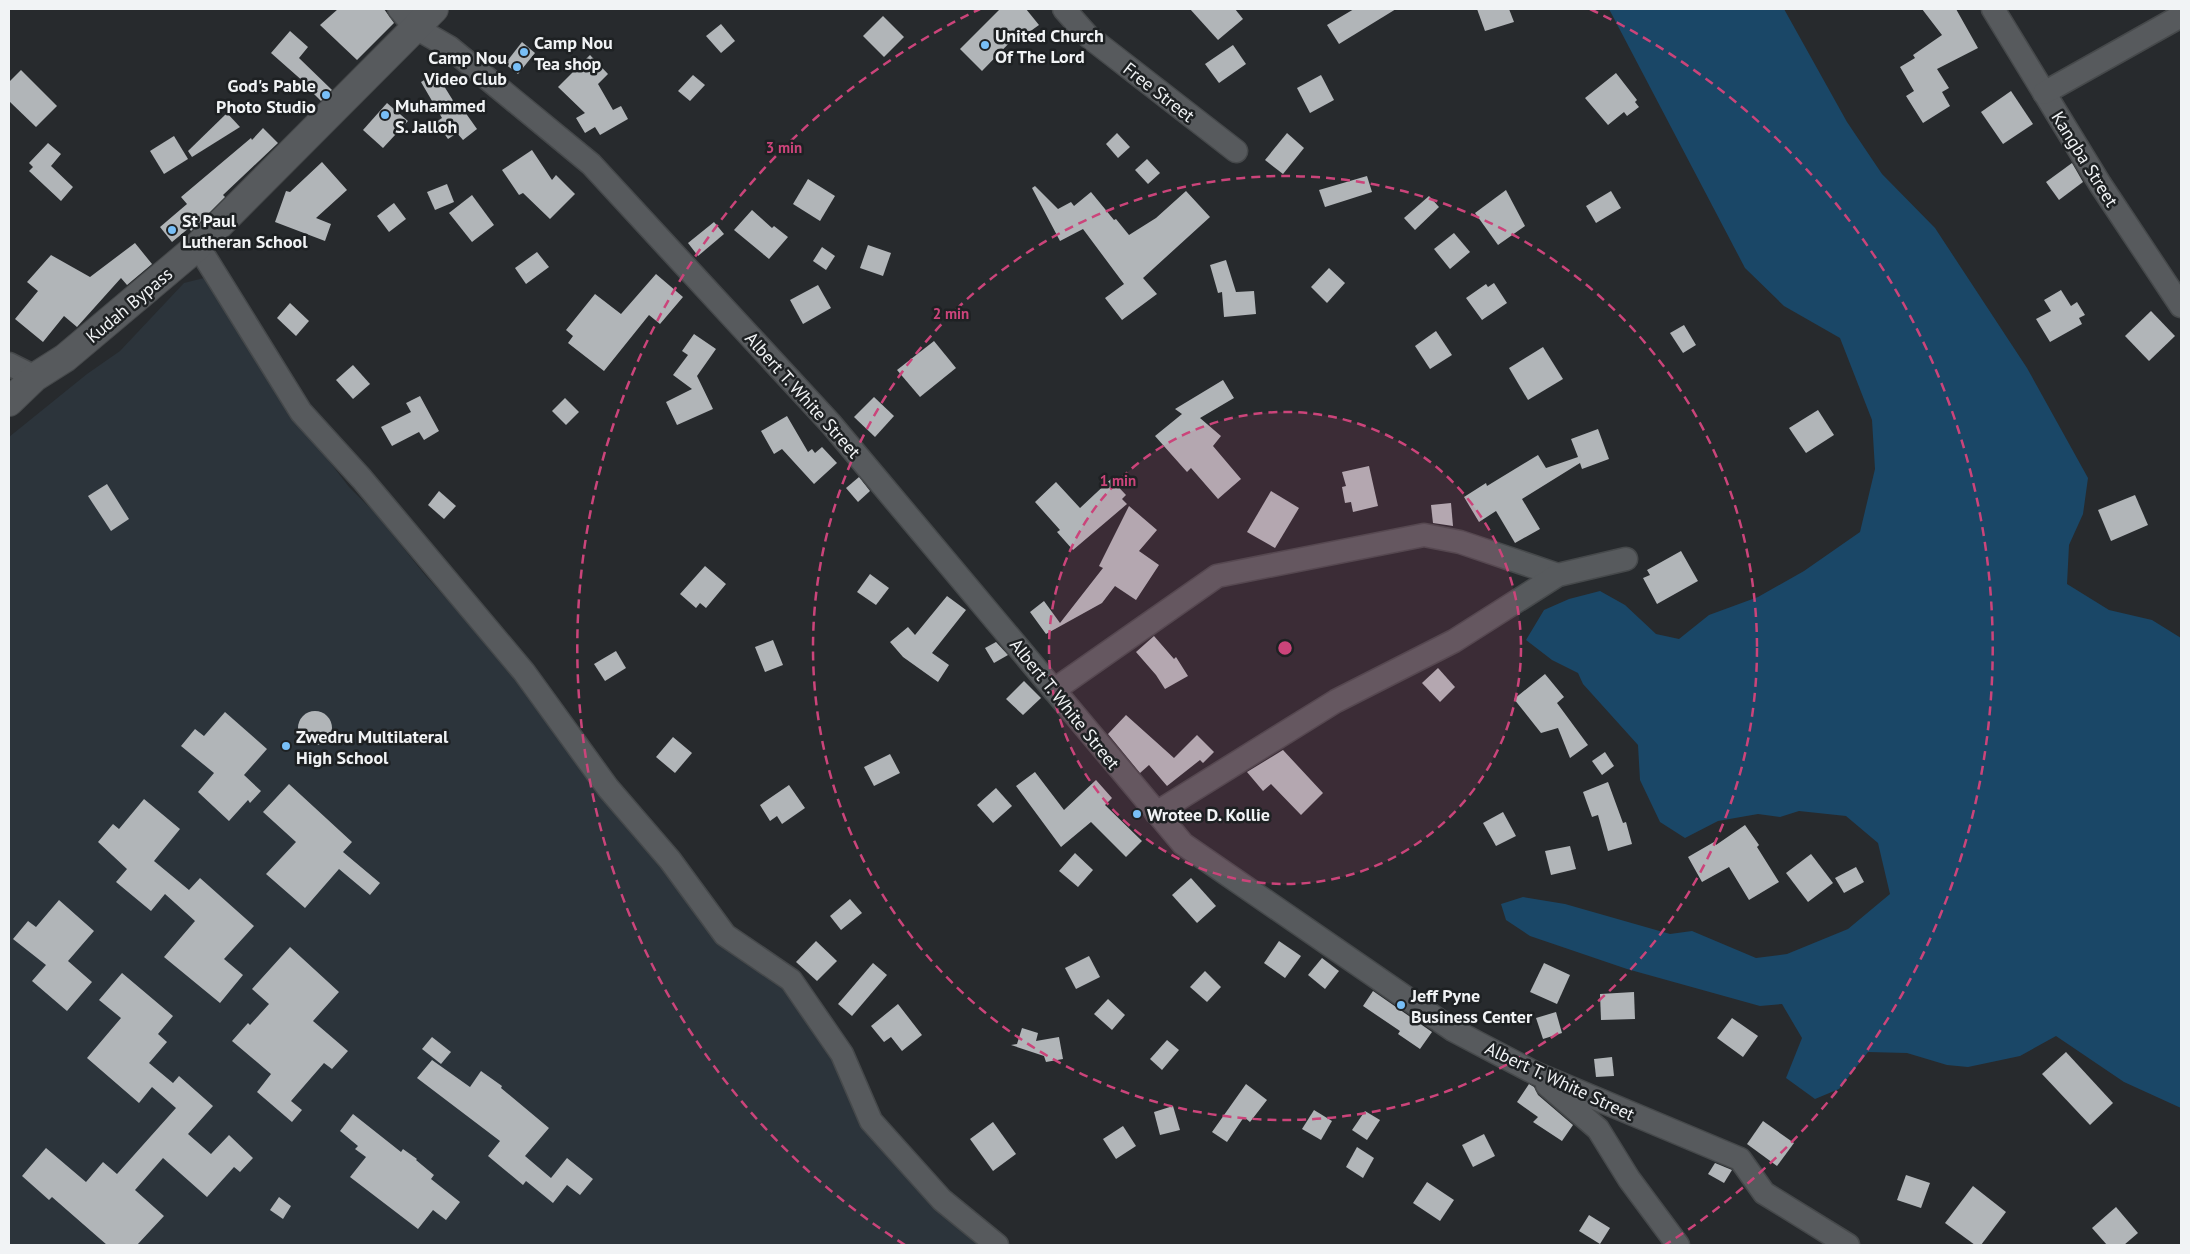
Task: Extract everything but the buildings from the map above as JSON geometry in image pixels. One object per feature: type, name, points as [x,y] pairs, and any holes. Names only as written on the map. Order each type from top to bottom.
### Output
[{"type":"street","name":"Free Street","points":[[1064,9],[1088,36],[1236,151]]},
{"type":"street","name":"Kangba Street","points":[[1993,9],[2100,184],[2181,306]]},
{"type":"street","name":"Kudah Bypass","points":[[9,402],[35,377],[65,358],[198,246],[416,15]]},
{"type":"street","name":"Albert T. White Street","points":[[416,15],[449,47],[591,164],[831,424],[1183,844],[1453,1030],[1535,1073],[1662,1128],[1740,1159],[1764,1193],[1848,1245]]},
{"type":"street","points":[[2044,93],[2181,16]]},
{"type":"street","points":[[198,246],[301,412],[362,479],[524,672],[608,788],[670,860],[725,934],[791,980],[842,1054],[871,1121],[942,1200],[976,1230],[997,1245]]},
{"type":"street","points":[[9,364],[35,377]]},
{"type":"street","points":[[1054,690],[1217,576],[1424,535],[1460,542],[1558,575]]},
{"type":"street","points":[[1156,813],[1336,701],[1454,641],[1558,575],[1626,560]]},
{"type":"street","points":[[1535,1073],[1598,1129],[1629,1179],[1678,1245]]},
{"type":"street","points":[[1598,1129],[1662,1128]]},
{"type":"shaded area","points":[[1609,9],[1784,9],[1847,122],[1882,174],[1935,228],[2027,368],[2088,478],[2083,514],[2069,545],[2067,584],[2109,610],[2152,620],[2181,638],[2181,1108],[2124,1082],[2056,1036],[2020,1056],[1968,1067],[1947,1065],[1907,1053],[1868,1052],[1839,1089],[1815,1099],[1786,1078],[1802,1038],[1782,1004],[1760,1006],[1627,969],[1530,936],[1506,920],[1501,904],[1523,897],[1565,904],[1670,934],[1692,931],[1756,958],[1787,954],[1848,929],[1890,894],[1878,843],[1846,816],[1799,811],[1780,817],[1758,814],[1718,821],[1685,838],[1660,822],[1640,780],[1638,745],[1583,684],[1578,673],[1552,660],[1526,640],[1544,610],[1569,599],[1600,591],[1625,605],[1656,634],[1679,639],[1709,615],[1758,597],[1804,571],[1860,532],[1875,469],[1872,420],[1840,338],[1784,306],[1745,268]]},
{"type":"shaded area","name":"Zwedru Multilateral High School","points":[[204,278],[216,283],[287,406],[349,487],[376,514],[425,575],[500,658],[622,821],[790,993],[841,1067],[986,1245],[9,1245],[9,437],[87,374],[120,351],[184,283]]},
{"type":"place","name":"United Church Of The Lord","points":[[985,45]]},
{"type":"place","name":"Camp Nou Tea shop","points":[[524,52]]},
{"type":"place","name":"Camp Nou Video Club","points":[[517,67]]},
{"type":"place","name":"God's Pable Photo Studio","points":[[326,95]]},
{"type":"place","name":"Muhammed S. Jalloh","points":[[385,115]]},
{"type":"place","name":"St Paul Lutheran School","points":[[172,230]]},
{"type":"place","name":"Zwedru Multilateral High School","points":[[286,746]]},
{"type":"place","name":"Wrotee D. Kollie","points":[[1137,814]]},
{"type":"place","name":"Jeff Pyne Business Center","points":[[1401,1005]]}]
